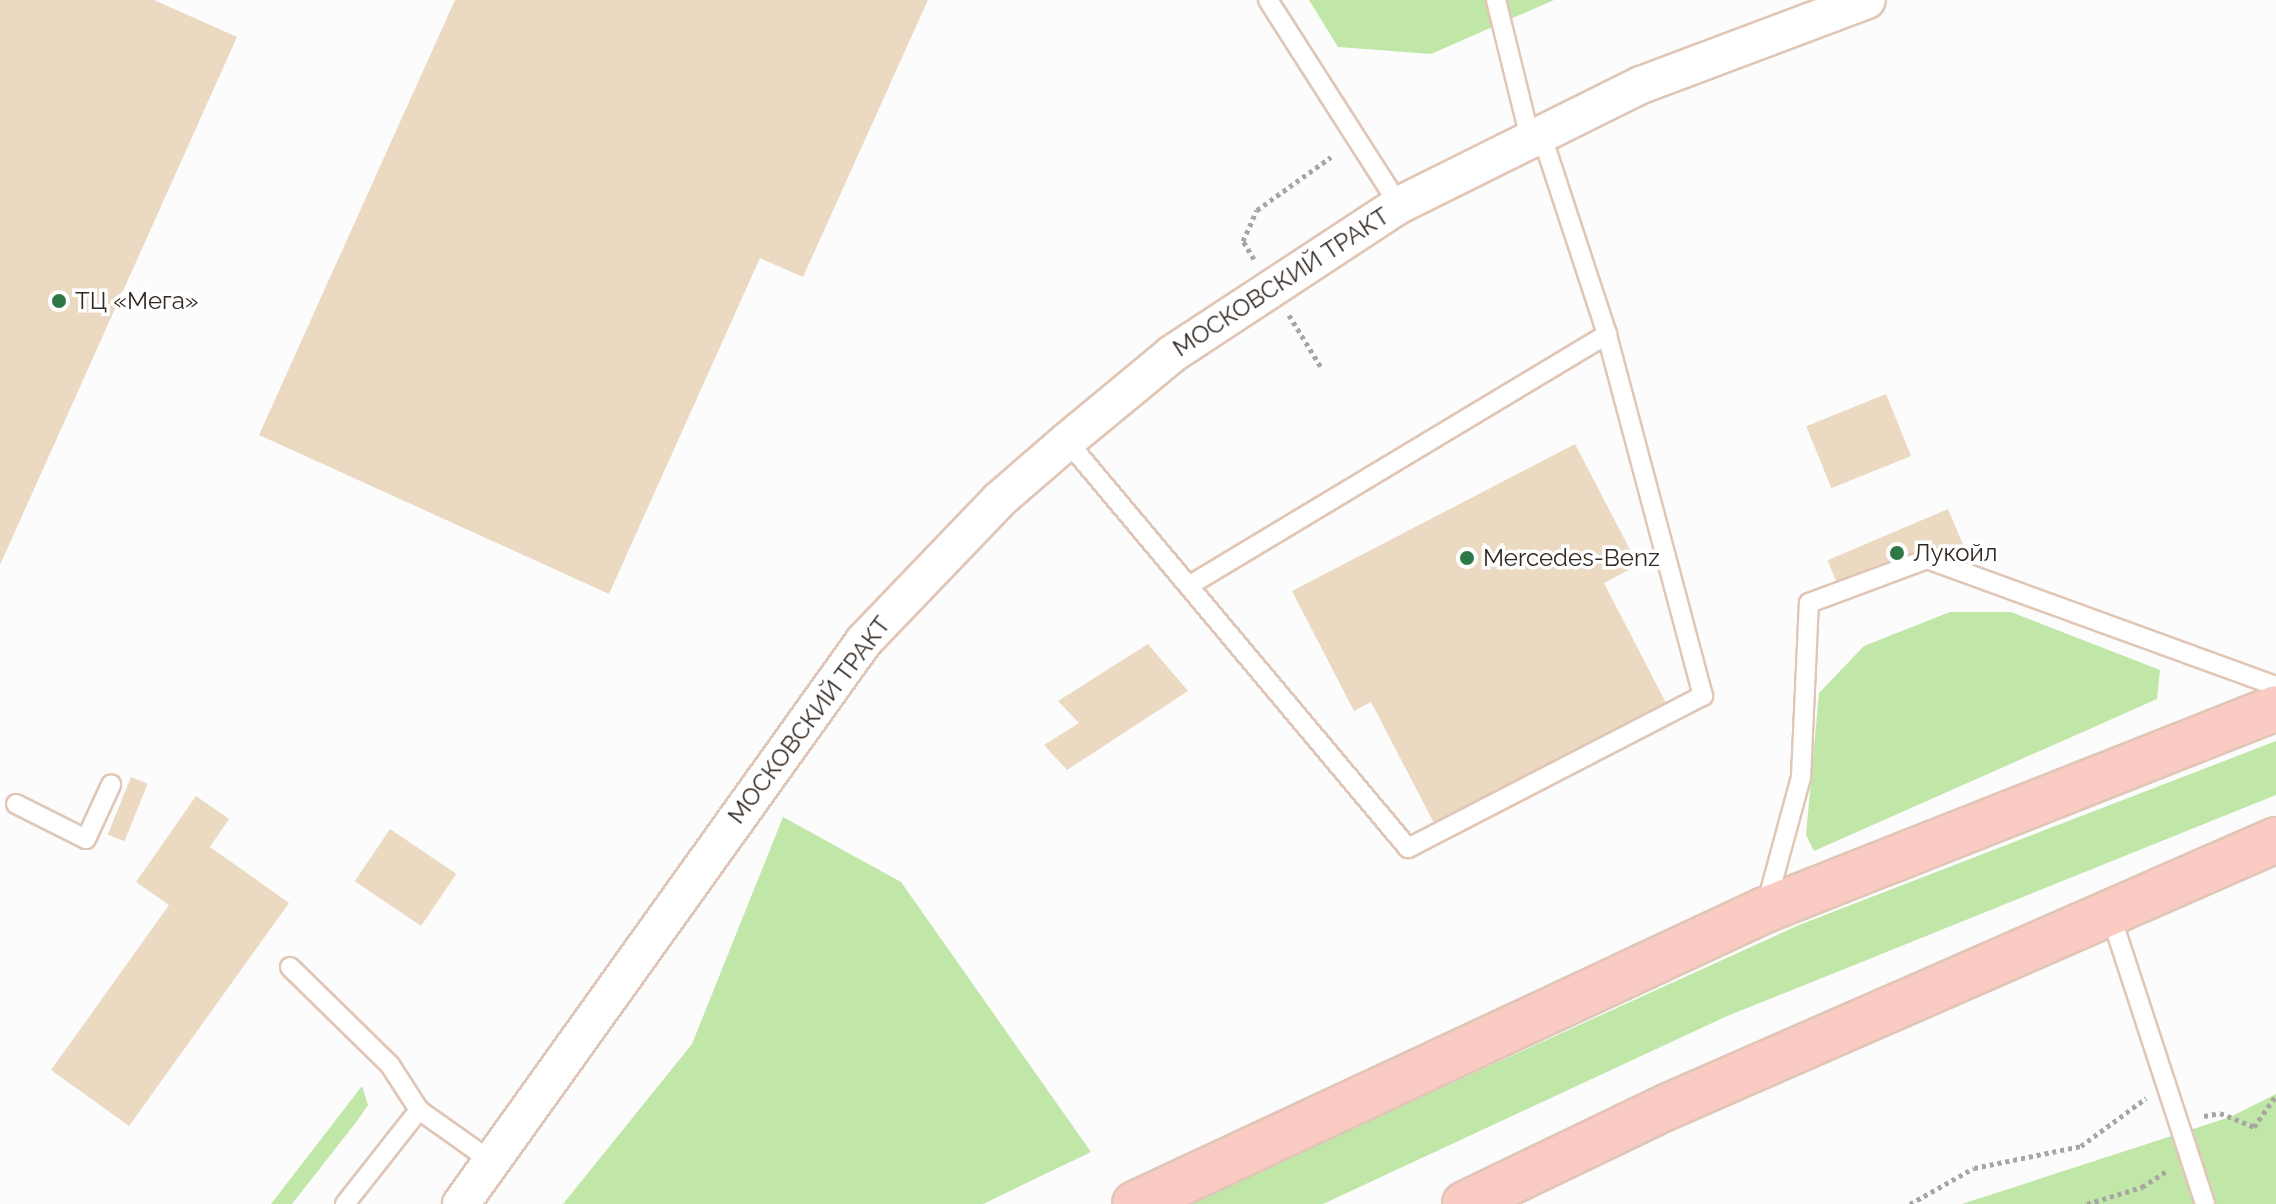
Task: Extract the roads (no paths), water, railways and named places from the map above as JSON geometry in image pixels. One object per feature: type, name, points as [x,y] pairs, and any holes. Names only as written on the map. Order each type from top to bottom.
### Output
[{"type":"main road","points":[[1135,1204],[1765,910],[2276,708]]},
{"type":"main road","points":[[1465,1204],[1669,1106],[2276,840]]},
{"type":"street","name":"МОСКОВСКИЙ ТРАКТ","points":[[461,1204],[864,641],[999,500],[1067,441],[1172,354],[1399,205],[1535,135],[1713,55],[1867,0]]},
{"type":"lane","points":[[1268,0],[1399,205]]},
{"type":"lane","points":[[1067,441],[1408,848],[1703,696],[1607,334],[1535,135],[1496,0]]},
{"type":"lane","points":[[1190,585],[1607,334]]},
{"type":"lane","points":[[1765,910],[1801,777],[1809,603],[1927,559],[2276,686]]},
{"type":"lane","points":[[16,804],[86,839],[111,785]]},
{"type":"lane","points":[[2110,913],[2205,1204]]},
{"type":"lane","points":[[290,967],[390,1065],[419,1110],[491,1161]]},
{"type":"lane","points":[[345,1204],[419,1110]]},
{"type":"place","name":"ТЦ «Мега»","points":[[59,301]]},
{"type":"place","name":"Лукойл","points":[[1897,553]]},
{"type":"place","name":"Mercedes-Benz","points":[[1467,558]]}]
